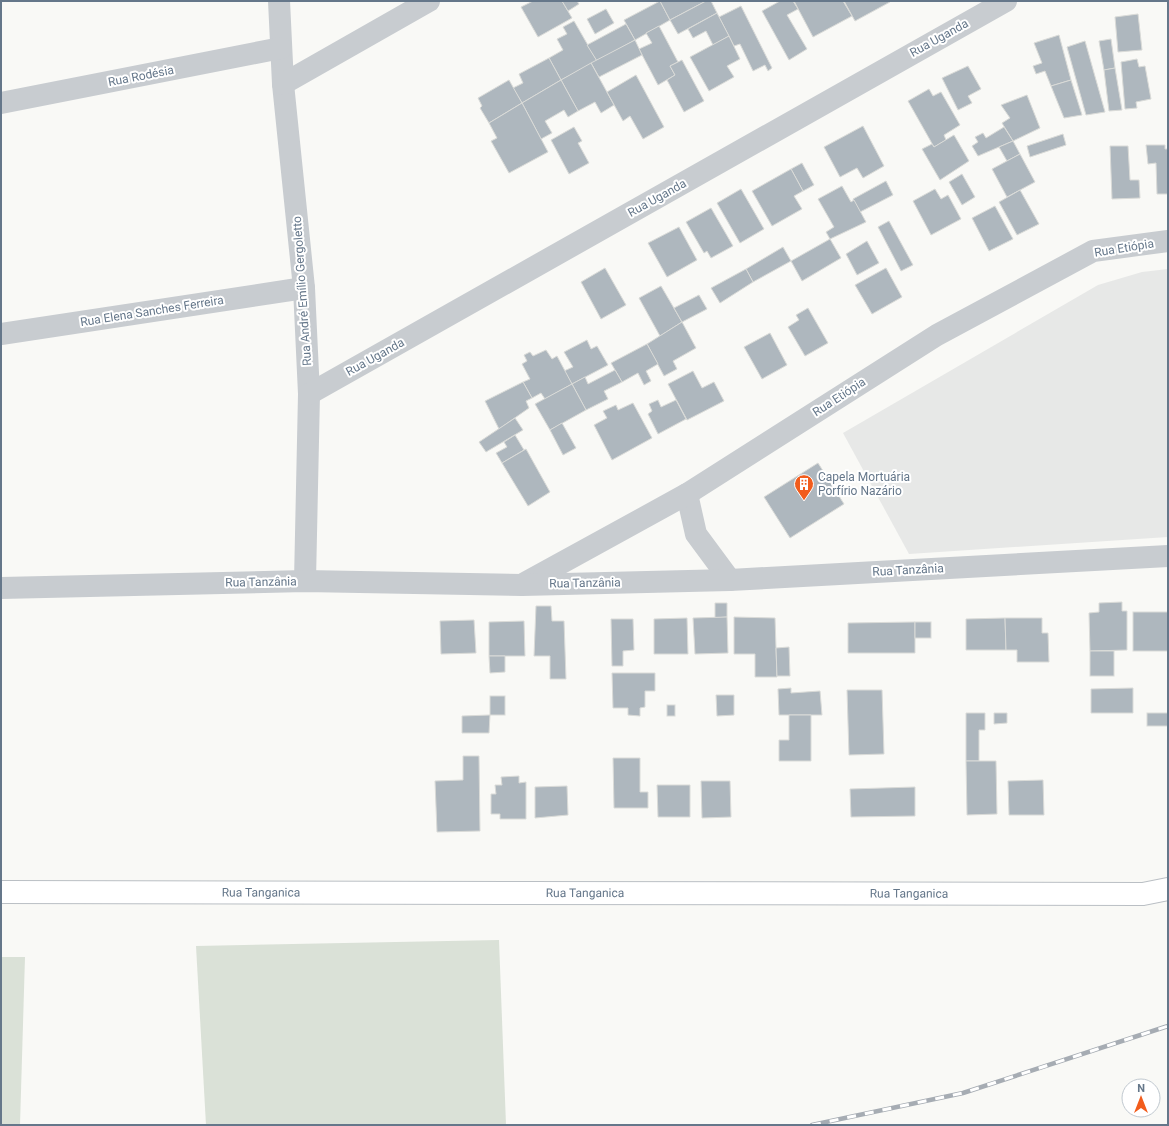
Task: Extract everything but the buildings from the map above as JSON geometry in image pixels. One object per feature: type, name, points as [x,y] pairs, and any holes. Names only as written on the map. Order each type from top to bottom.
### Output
[{"type":"street","name":"Rua André Emílio Gergoletto","points":[[279,1],[283,84],[304,288],[309,394],[305,581]]},
{"type":"street","points":[[283,84],[429,1]]},
{"type":"street","name":"Rua Uganda","points":[[309,394],[1006,1]]},
{"type":"street","name":"Rua Rodésia","points":[[1,103],[281,48]]},
{"type":"street","name":"Rua Etiópia","points":[[522,585],[687,494],[937,335],[1093,251],[1168,241]]},
{"type":"street","name":"Rua Elena Sanches Ferreira","points":[[1,334],[304,288]]},
{"type":"street","points":[[687,494],[696,534],[730,580]]},
{"type":"street","name":"Rua Tanzânia","points":[[1,588],[305,581],[522,585],[730,580],[1168,556]]},
{"type":"street","name":"Rua Tanganica","points":[[1,892],[1143,894],[1168,889]]},
{"type":"shaded area","points":[[1168,269],[1168,537],[909,554],[843,433],[1098,285],[1142,272]]},
{"type":"shaded area","points":[[499,940],[506,1125],[206,1125],[196,946]]},
{"type":"shaded area","points":[[1,957],[25,957],[20,1125],[1,1125]]},
{"type":"railway","points":[[812,1125],[963,1093],[1168,1026]]},
{"type":"place","name":"Capela Mortuária Porfírio Nazário","points":[[804,501]]}]
